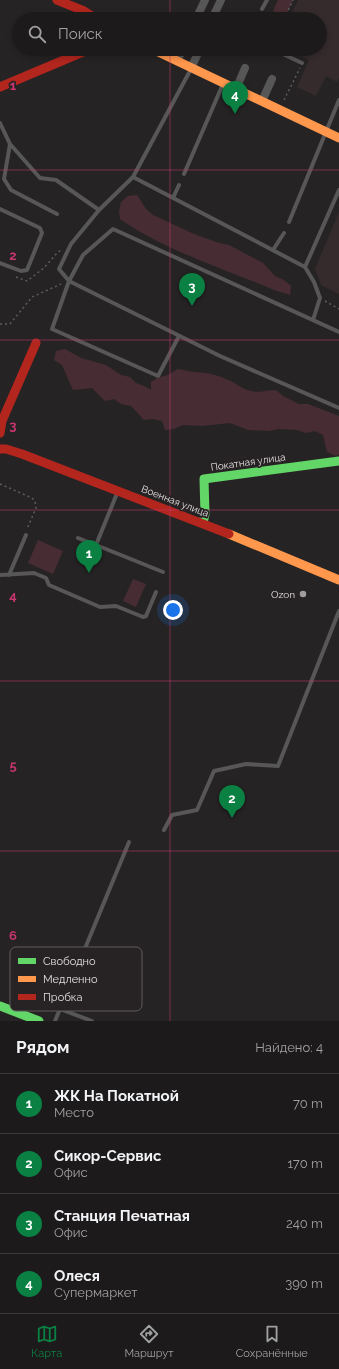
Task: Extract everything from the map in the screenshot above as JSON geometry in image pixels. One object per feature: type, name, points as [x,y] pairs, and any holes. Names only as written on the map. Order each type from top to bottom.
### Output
[{"type":"street","points":[[57,0],[86,12]]},
{"type":"street","points":[[199,12],[204,0]]},
{"type":"street","points":[[216,12],[221,0]]},
{"type":"street","points":[[0,87],[73,56]]},
{"type":"street","points":[[165,56],[339,138]]},
{"type":"street","points":[[177,62],[180,56]]},
{"type":"street","points":[[191,68],[197,56]]},
{"type":"street","points":[[236,89],[245,68]]},
{"type":"street","points":[[262,101],[272,79]]},
{"type":"street","points":[[0,433],[2,421],[36,343]]},
{"type":"street","name":"Военная улица","points":[[0,449],[6,449],[22,454],[203,523],[339,580]]},
{"type":"street","name":"Покатная улица","points":[[203,523],[205,514],[204,479],[339,461]]},
{"type":"street","points":[[0,1006],[10,1010]]},
{"type":"street","points":[[13,1011],[39,1021]]},
{"type":"lane","points":[[262,9],[266,0]]},
{"type":"lane","points":[[287,56],[302,63]]},
{"type":"lane","points":[[191,68],[133,177],[99,210],[71,244],[58,269],[69,281],[179,336],[220,356],[339,408]]},
{"type":"lane","points":[[184,174],[224,84]]},
{"type":"lane","points":[[289,222],[339,100]]},
{"type":"lane","points":[[0,123],[10,144],[40,178],[56,180],[99,210]]},
{"type":"lane","points":[[10,144],[4,179],[11,190],[57,214]]},
{"type":"lane","points":[[133,177],[305,267],[314,282],[320,298],[313,320]]},
{"type":"lane","points":[[173,198],[179,185]]},
{"type":"lane","points":[[305,267],[339,190]]},
{"type":"lane","points":[[0,209],[40,228],[42,234],[27,270],[21,271],[0,263]]},
{"type":"lane","points":[[179,336],[158,376],[52,329],[69,281],[83,255],[113,229],[339,332]]},
{"type":"lane","points":[[274,250],[284,233]]},
{"type":"lane","points":[[96,545],[118,491]]},
{"type":"lane","points":[[9,575],[25,535]]},
{"type":"lane","points":[[78,538],[162,572]]},
{"type":"lane","points":[[0,575],[34,573],[46,578],[50,585],[100,607],[116,606],[143,617],[146,616],[156,592]]},
{"type":"lane","points":[[164,830],[172,815],[198,810],[214,771],[246,764],[278,766],[339,611]]},
{"type":"lane","points":[[86,947],[129,842]]},
{"type":"lane","points":[[55,1021],[59,1011]]},
{"type":"lane","points":[[65,1011],[92,1021]]},
{"type":"path","points":[[287,12],[293,0]]},
{"type":"path","points":[[286,95],[302,63]]},
{"type":"path","points":[[13,276],[27,281],[44,268],[56,253],[71,244]]},
{"type":"path","points":[[0,324],[10,324],[32,297],[69,281]]},
{"type":"path","points":[[320,298],[339,309]]},
{"type":"path","points":[[0,484],[32,498],[35,501],[36,508],[25,535]]},
{"type":"shaded area","points":[[278,0],[293,0],[287,12],[273,11]]},
{"type":"shaded area","points":[[298,0],[339,0],[339,78],[337,82],[326,76],[316,96],[297,87],[309,60],[301,56],[327,56],[327,12],[292,12]]},
{"type":"shaded area","points":[[137,195],[146,209],[153,215],[194,234],[229,245],[263,263],[275,276],[284,280],[291,286],[290,295],[175,250],[137,230],[120,219],[119,211],[121,202],[128,196]]},
{"type":"shaded area","points":[[339,212],[339,294],[321,285],[315,269]]},
{"type":"shaded area","points":[[65,349],[81,358],[106,365],[121,375],[130,377],[136,383],[151,390],[151,382],[170,374],[177,369],[182,369],[218,376],[229,380],[244,389],[254,392],[276,390],[283,396],[299,404],[308,404],[339,416],[339,454],[336,456],[327,452],[323,435],[315,431],[306,433],[297,430],[279,429],[269,431],[248,430],[230,423],[202,426],[183,425],[174,429],[165,430],[162,421],[153,419],[144,420],[131,406],[121,404],[114,399],[105,401],[92,388],[73,390],[62,365],[54,360],[56,351]]},
{"type":"shaded area","points":[[38,540],[63,551],[53,574],[28,563]]},
{"type":"shaded area","points":[[133,579],[146,584],[136,607],[123,601]]},
{"type":"traffic: fast","points":[[203,523],[205,514],[204,479],[339,461]]},
{"type":"traffic: fast","points":[[0,1006],[10,1010]]},
{"type":"traffic: fast","points":[[13,1011],[39,1021]]},
{"type":"traffic: slow","points":[[167,56],[339,138]]},
{"type":"traffic: slow","points":[[229,534],[339,580]]},
{"type":"traffic: jam","points":[[57,0],[86,12]]},
{"type":"traffic: jam","points":[[0,87],[73,56]]},
{"type":"traffic: jam","points":[[0,433],[2,421],[36,343]]},
{"type":"traffic: jam","points":[[0,449],[6,449],[22,454],[229,534]]},
{"type":"place","name":"Олеся","points":[[235,114]]},
{"type":"place","name":"Станция Печатная","points":[[192,306]]},
{"type":"place","name":"ЖК На Покатной","points":[[89,573]]},
{"type":"place","name":"Ozon","points":[[303,594]]},
{"type":"place","name":"Сикор-Сервис","points":[[232,818]]}]
